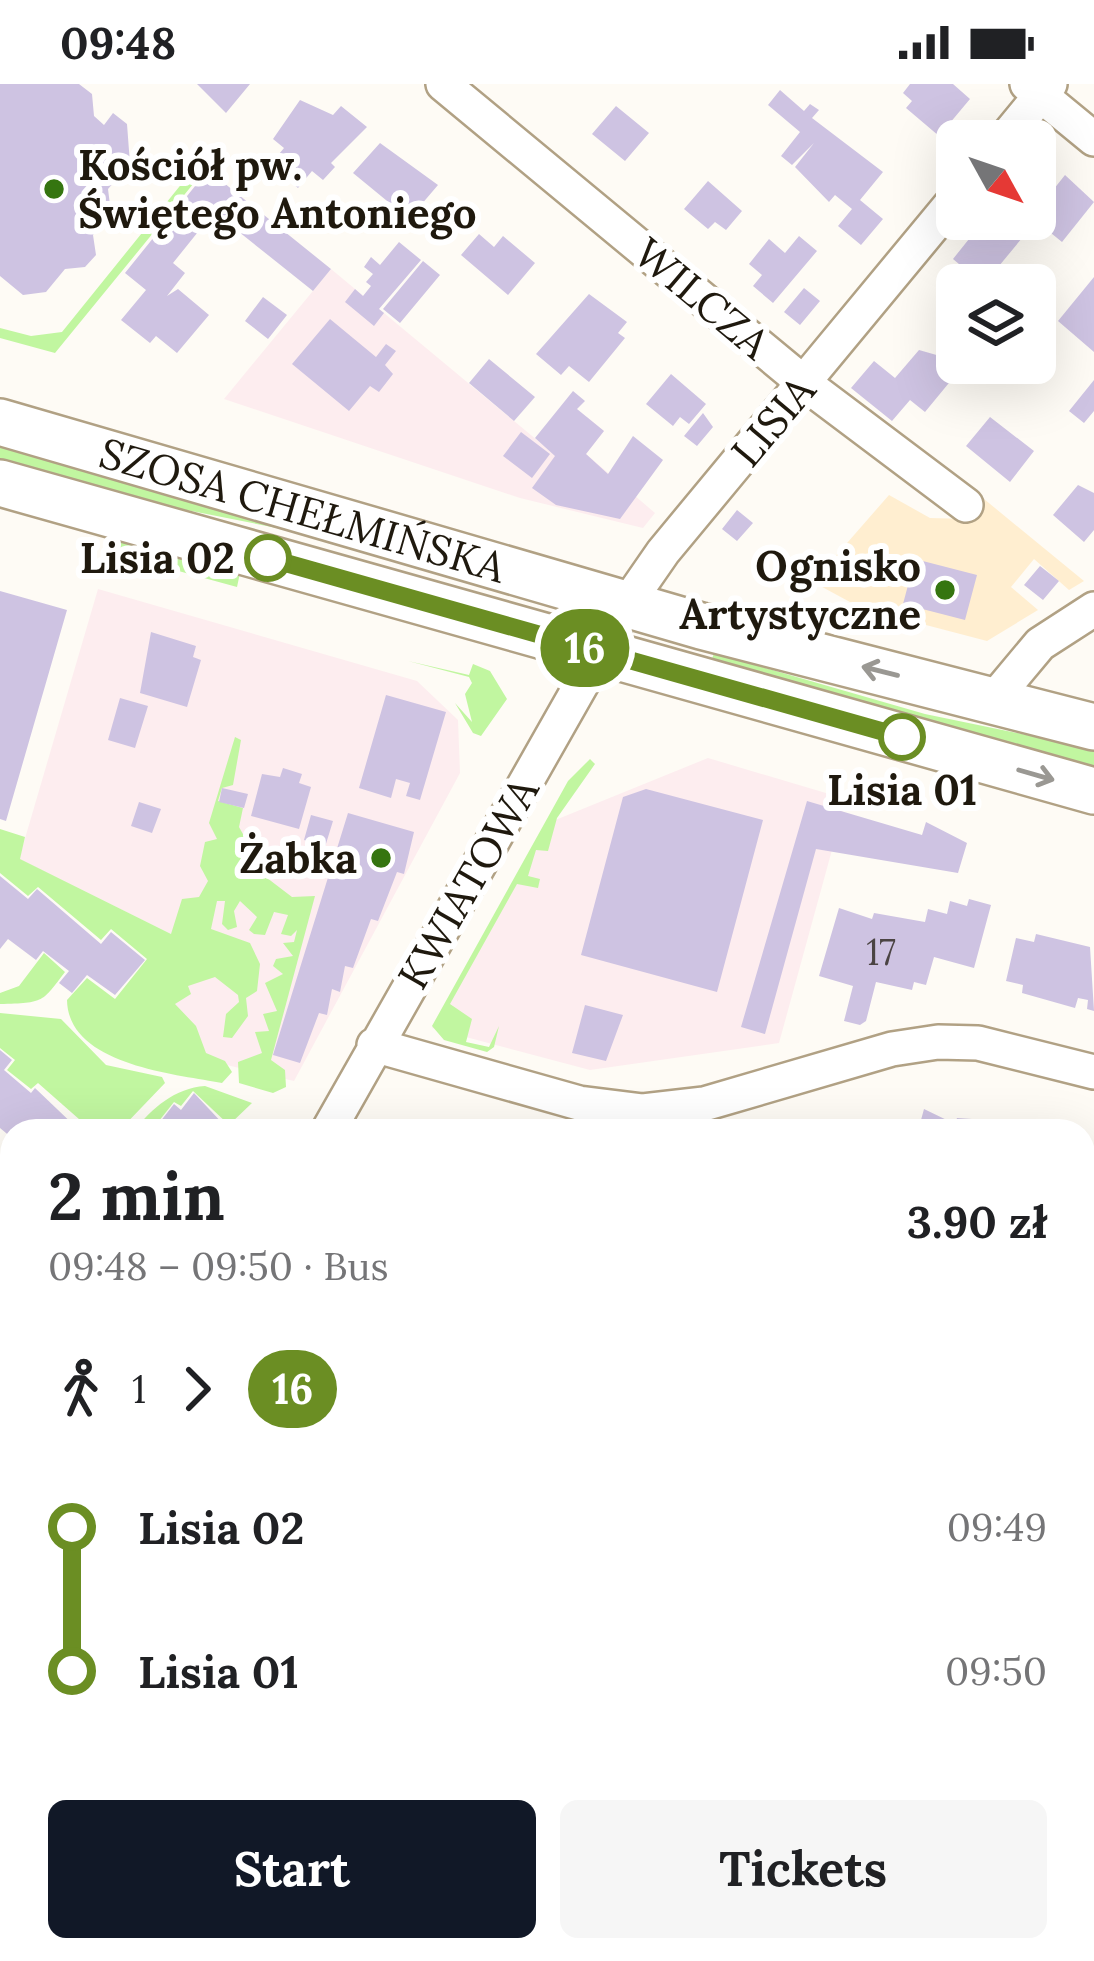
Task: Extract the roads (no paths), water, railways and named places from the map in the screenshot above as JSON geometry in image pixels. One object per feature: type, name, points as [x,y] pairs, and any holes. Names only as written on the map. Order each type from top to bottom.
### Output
[{"type":"main road","name":"SZOSA CHEŁMIŃSKA","points":[[0,422],[627,604],[1094,727]]},
{"type":"main road","name":"SZOSA CHEŁMIŃSKA","points":[[0,483],[1094,791]]},
{"type":"street","name":"WILCZA","points":[[443,84],[804,383],[966,505]]},
{"type":"street","points":[[1017,120],[1039,88],[1094,139]]},
{"type":"street","name":"LISIA","points":[[598,652],[627,604],[936,223]]},
{"type":"street","points":[[994,699],[1040,644],[1094,609]]},
{"type":"street","name":"KWIATOWA","points":[[333,1119],[598,652]]},
{"type":"street","points":[[374,1045],[579,1103],[644,1111],[704,1104],[892,1049],[938,1042],[978,1043],[1094,1072]]},
{"type":"place","name":"Kościół pw. Świętego Antoniego","points":[[54,189]]},
{"type":"place","name":"Lisia 02","points":[[268,558]]},
{"type":"place","name":"Ognisko Artystyczne","points":[[945,590]]},
{"type":"place","name":"Lisia 01","points":[[902,737]]},
{"type":"place","name":"Żabka","points":[[381,858]]}]
